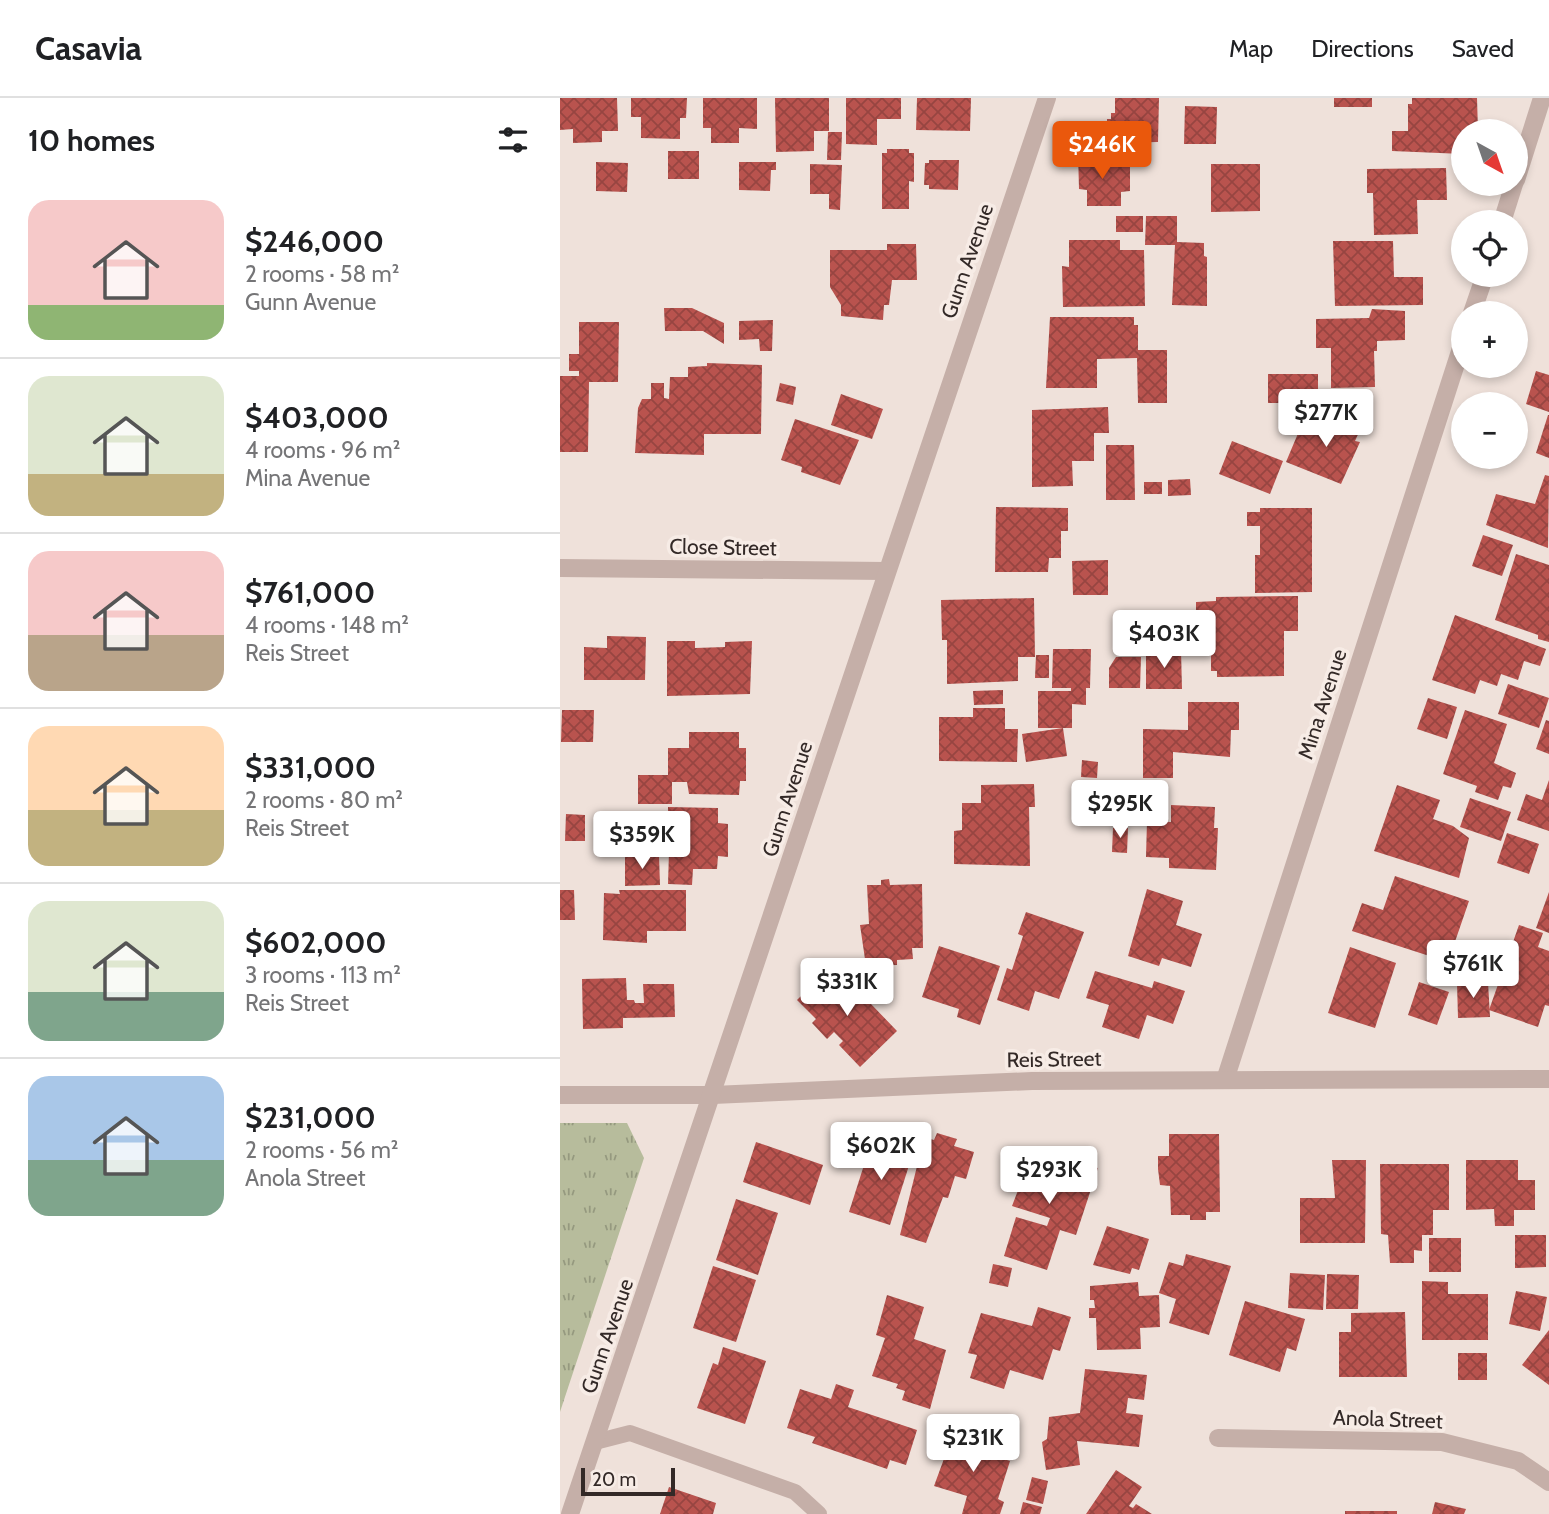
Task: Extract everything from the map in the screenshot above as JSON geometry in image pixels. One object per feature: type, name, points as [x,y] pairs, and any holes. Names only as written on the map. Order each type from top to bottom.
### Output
[{"type":"street","name":"Gunn Avenue","points":[[570,1514],[1047,98]]},
{"type":"street","points":[[1528,142],[1542,98]]},
{"type":"street","name":"Mina Avenue","points":[[1225,1080],[1451,378]]},
{"type":"street","name":"Close Street","points":[[560,568],[886,571]]},
{"type":"street","name":"Reis Street","points":[[560,1095],[713,1095],[1032,1081],[1549,1079]]},
{"type":"street","name":"Anola Street","points":[[1218,1438],[1442,1442],[1518,1461],[1549,1482]]},
{"type":"lane","points":[[595,1442],[630,1433],[795,1492],[820,1514]]},
{"type":"green space","points":[[560,1123],[627,1123],[644,1158],[560,1412]]},
{"type":"building","points":[[560,98],[617,98],[618,131],[602,131],[602,142],[573,143],[573,129],[560,130]]},
{"type":"building","points":[[631,98],[687,98],[686,118],[680,118],[680,139],[641,138],[641,117],[631,117]]},
{"type":"building","points":[[703,98],[757,98],[757,129],[739,128],[739,143],[711,143],[711,128],[703,128]]},
{"type":"building","points":[[775,98],[829,98],[829,131],[814,131],[814,151],[776,152]]},
{"type":"building","points":[[846,98],[901,98],[901,119],[877,119],[877,145],[846,144]]},
{"type":"building","points":[[917,98],[971,98],[970,131],[916,130]]},
{"type":"building","points":[[1115,98],[1159,98],[1158,142],[1107,143],[1107,119],[1111,119],[1111,113],[1115,113]]},
{"type":"building","points":[[1334,98],[1372,98],[1372,107],[1334,107]]},
{"type":"building","points":[[1412,98],[1477,98],[1478,119],[1451,119],[1451,153],[1392,151],[1392,131],[1408,131],[1408,104],[1412,104]]},
{"type":"building","points":[[1185,106],[1217,107],[1216,144],[1184,144]]},
{"type":"building","points":[[828,132],[842,132],[841,160],[827,160]]},
{"type":"building","points":[[887,149],[909,149],[909,153],[914,153],[914,182],[909,181],[909,209],[882,209],[882,153],[887,153]]},
{"type":"building","points":[[668,151],[699,151],[699,179],[668,179]]},
{"type":"building","points":[[1078,152],[1098,152],[1099,166],[1130,165],[1130,191],[1121,192],[1121,206],[1087,206],[1087,190],[1079,189]]},
{"type":"building","points":[[929,160],[959,160],[958,190],[929,189],[929,185],[924,185],[925,163],[929,163]]},
{"type":"building","points":[[596,162],[628,163],[627,192],[596,191]]},
{"type":"building","points":[[739,162],[776,162],[776,170],[771,170],[770,191],[739,190]]},
{"type":"building","points":[[810,164],[842,165],[840,210],[829,209],[829,194],[810,194]]},
{"type":"building","points":[[1211,164],[1260,164],[1260,211],[1211,212]]},
{"type":"building","points":[[1446,168],[1447,200],[1417,200],[1418,234],[1374,235],[1373,193],[1367,193],[1367,169]]},
{"type":"building","points":[[1116,216],[1143,216],[1143,232],[1116,232]]},
{"type":"building","points":[[1146,216],[1177,216],[1177,242],[1204,243],[1204,256],[1207,257],[1207,306],[1172,305],[1175,245],[1145,245]]},
{"type":"building","points":[[1069,240],[1120,240],[1120,250],[1144,250],[1145,306],[1063,307],[1062,266],[1069,267]]},
{"type":"building","points":[[1333,241],[1393,241],[1394,277],[1423,277],[1423,305],[1335,306]]},
{"type":"building","points":[[887,244],[916,244],[917,280],[892,280],[889,305],[884,305],[883,320],[841,316],[841,305],[830,287],[830,250],[887,250]]},
{"type":"building","points":[[664,308],[692,308],[724,323],[724,344],[703,331],[665,331]]},
{"type":"building","points":[[1372,309],[1405,311],[1405,340],[1377,341],[1377,351],[1374,351],[1375,387],[1331,388],[1331,348],[1316,348],[1316,319],[1369,318]]},
{"type":"building","points":[[1050,317],[1134,317],[1134,325],[1138,325],[1138,350],[1167,350],[1167,403],[1138,403],[1137,358],[1097,359],[1097,388],[1046,388]]},
{"type":"building","points":[[773,320],[772,351],[760,351],[759,339],[739,340],[739,321]]},
{"type":"building","points":[[579,322],[619,322],[618,382],[589,382],[588,452],[560,452],[560,376],[579,376],[579,371],[569,371],[569,354],[579,354]]},
{"type":"building","points":[[707,363],[762,365],[761,434],[704,434],[704,455],[635,453],[638,408],[642,399],[651,399],[651,383],[664,383],[664,398],[669,399],[670,377],[688,377],[688,367],[707,366]]},
{"type":"building","points":[[1536,371],[1549,375],[1549,412],[1528,405]]},
{"type":"building","points":[[1268,374],[1318,374],[1318,403],[1268,403]]},
{"type":"building","points":[[780,383],[796,387],[793,405],[776,401]]},
{"type":"building","points":[[841,394],[883,409],[872,439],[831,425]]},
{"type":"building","points":[[1108,407],[1109,433],[1094,433],[1094,461],[1072,461],[1073,486],[1032,487],[1032,410]]},
{"type":"building","points":[[1329,415],[1361,428],[1355,441],[1360,442],[1341,484],[1286,462],[1299,431],[1314,423],[1321,425]]},
{"type":"building","points":[[1549,415],[1549,458],[1536,453]]},
{"type":"building","points":[[795,419],[859,440],[840,485],[801,472],[802,467],[781,460]]},
{"type":"building","points":[[1232,441],[1283,461],[1270,494],[1219,474]]},
{"type":"building","points":[[1106,445],[1134,445],[1135,500],[1106,500]]},
{"type":"building","points":[[1545,475],[1549,476],[1548,548],[1486,525],[1496,494],[1535,504]]},
{"type":"building","points":[[1190,479],[1191,495],[1168,496],[1168,480]]},
{"type":"building","points":[[1144,482],[1162,482],[1162,494],[1144,494]]},
{"type":"building","points":[[996,507],[1068,508],[1068,531],[1061,531],[1061,558],[1049,558],[1048,572],[995,572]]},
{"type":"building","points":[[1260,508],[1312,508],[1312,592],[1255,593],[1255,555],[1260,555],[1260,526],[1247,526],[1247,512],[1260,512]]},
{"type":"building","points":[[1483,535],[1513,545],[1502,576],[1472,566]]},
{"type":"building","points":[[1516,554],[1549,565],[1549,642],[1538,639],[1538,635],[1495,620]]},
{"type":"building","points":[[1108,560],[1108,595],[1073,595],[1072,561]]},
{"type":"building","points":[[1298,596],[1298,631],[1284,631],[1284,676],[1217,677],[1217,671],[1211,671],[1211,642],[1196,643],[1196,602],[1216,601],[1216,597]]},
{"type":"building","points":[[1034,598],[1035,657],[1018,657],[1018,681],[947,684],[947,640],[942,640],[941,600]]},
{"type":"building","points":[[1455,615],[1546,649],[1540,666],[1524,661],[1518,680],[1501,674],[1497,686],[1480,680],[1475,694],[1432,680]]},
{"type":"building","points":[[607,636],[646,637],[645,680],[584,680],[584,647],[607,648]]},
{"type":"building","points":[[667,641],[695,641],[695,648],[725,647],[725,642],[752,641],[750,694],[667,696]]},
{"type":"building","points":[[1053,649],[1091,649],[1090,688],[1086,688],[1086,705],[1072,704],[1072,728],[1038,728],[1038,691],[1071,691],[1071,688],[1052,688]]},
{"type":"building","points":[[1181,650],[1182,689],[1146,689],[1146,651]]},
{"type":"building","points":[[1036,655],[1049,655],[1049,678],[1035,678]]},
{"type":"building","points":[[1116,657],[1141,657],[1140,688],[1109,688],[1109,668]]},
{"type":"building","points":[[1508,684],[1549,698],[1539,728],[1498,714]]},
{"type":"building","points":[[1003,690],[1003,704],[974,705],[973,691]]},
{"type":"building","points":[[1428,698],[1457,707],[1447,739],[1417,729]]},
{"type":"building","points":[[1188,702],[1239,702],[1239,730],[1231,730],[1230,757],[1173,752],[1173,778],[1143,778],[1143,729],[1188,730]]},
{"type":"building","points":[[973,708],[1005,708],[1005,729],[1018,729],[1017,762],[939,761],[939,717],[973,717]]},
{"type":"building","points":[[562,710],[594,710],[593,742],[561,742]]},
{"type":"building","points":[[1465,710],[1507,724],[1494,763],[1516,773],[1511,788],[1503,786],[1498,800],[1475,792],[1477,786],[1443,774]]},
{"type":"building","points":[[1546,720],[1549,721],[1549,754],[1536,749]]},
{"type":"building","points":[[1063,728],[1067,756],[1026,762],[1022,734]]},
{"type":"building","points":[[689,732],[739,732],[739,748],[746,748],[746,781],[740,781],[739,795],[689,794],[687,782],[672,782],[672,804],[638,804],[638,775],[668,775],[668,748],[689,748]]},
{"type":"building","points":[[1082,760],[1098,762],[1097,778],[1081,777]]},
{"type":"building","points":[[1549,780],[1549,831],[1517,820],[1526,794],[1542,800]]},
{"type":"building","points":[[1034,784],[1035,807],[1029,807],[1030,866],[954,864],[954,831],[962,830],[962,803],[981,803],[981,785]]},
{"type":"building","points":[[1114,785],[1146,785],[1146,825],[1115,826]]},
{"type":"building","points":[[1397,785],[1440,800],[1433,819],[1453,826],[1469,838],[1459,878],[1374,851]]},
{"type":"building","points":[[1470,798],[1511,812],[1501,841],[1460,827]]},
{"type":"building","points":[[1171,805],[1215,807],[1214,828],[1218,828],[1216,870],[1169,868],[1169,858],[1146,857],[1147,821],[1171,822]]},
{"type":"building","points":[[668,807],[718,808],[718,823],[728,824],[728,857],[718,856],[717,869],[693,869],[692,885],[668,884],[669,852],[652,851],[653,822],[668,823]]},
{"type":"building","points":[[566,814],[585,815],[585,841],[565,841]]},
{"type":"building","points":[[1113,828],[1128,828],[1127,853],[1112,852]]},
{"type":"building","points":[[1507,833],[1539,844],[1529,874],[1497,863]]},
{"type":"building","points":[[659,856],[660,885],[625,886],[625,857]]},
{"type":"building","points":[[1395,876],[1469,901],[1448,962],[1352,931],[1362,903],[1383,910]]},
{"type":"building","points":[[889,879],[890,885],[922,884],[923,948],[912,948],[913,959],[897,960],[897,965],[866,966],[860,925],[869,924],[867,885],[881,885],[881,880]]},
{"type":"building","points":[[1147,889],[1183,901],[1176,925],[1202,934],[1191,967],[1162,958],[1159,966],[1128,956]]},
{"type":"building","points":[[560,890],[574,890],[575,920],[560,920]]},
{"type":"building","points":[[619,890],[686,890],[686,931],[647,931],[647,943],[603,940],[604,893],[620,894]]},
{"type":"building","points":[[1549,892],[1549,933],[1536,928]]},
{"type":"building","points":[[1026,912],[1084,932],[1059,999],[1035,991],[1029,1011],[997,1000],[1007,968],[1012,970],[1023,936],[1018,934]]},
{"type":"building","points":[[1519,925],[1543,933],[1538,947],[1549,951],[1549,1006],[1545,1005],[1538,1027],[1489,1010]]},
{"type":"building","points":[[939,946],[1000,966],[980,1025],[957,1017],[959,1009],[922,997]]},
{"type":"building","points":[[1350,947],[1396,963],[1375,1028],[1328,1013]]},
{"type":"building","points":[[1095,971],[1152,988],[1154,981],[1185,991],[1173,1024],[1147,1015],[1139,1039],[1102,1027],[1109,1005],[1086,998]]},
{"type":"building","points":[[821,976],[833,988],[845,977],[897,1031],[860,1067],[839,1045],[843,1041],[834,1032],[827,1039],[812,1023],[816,1019],[797,1000]]},
{"type":"building","points":[[626,978],[627,1000],[634,1000],[635,1003],[644,1003],[643,984],[674,984],[675,1017],[623,1018],[623,1028],[583,1029],[582,979]]},
{"type":"building","points":[[1419,982],[1449,992],[1437,1025],[1408,1015]]},
{"type":"building","points":[[1488,982],[1490,1017],[1458,1018],[1457,983]]},
{"type":"building","points":[[937,1133],[957,1139],[954,1146],[974,1152],[966,1179],[955,1176],[948,1198],[943,1197],[926,1243],[900,1235],[922,1146],[927,1138],[934,1140]]},
{"type":"building","points":[[1169,1134],[1219,1134],[1220,1212],[1206,1212],[1206,1220],[1190,1220],[1190,1215],[1171,1215],[1170,1186],[1160,1185],[1158,1169],[1158,1156],[1169,1156]]},
{"type":"building","points":[[872,1140],[913,1153],[890,1225],[849,1212]]},
{"type":"building","points":[[756,1142],[823,1165],[810,1205],[743,1182]]},
{"type":"building","points":[[1033,1151],[1098,1168],[1076,1235],[1060,1230],[1047,1270],[1004,1256],[1016,1217],[1047,1226],[1050,1218],[1012,1206]]},
{"type":"building","points":[[1332,1160],[1366,1160],[1365,1243],[1300,1243],[1300,1198],[1335,1198]]},
{"type":"building","points":[[1466,1160],[1518,1160],[1518,1180],[1535,1180],[1535,1210],[1514,1210],[1514,1226],[1495,1226],[1494,1209],[1466,1210]]},
{"type":"building","points":[[1380,1164],[1449,1164],[1449,1210],[1433,1210],[1433,1235],[1422,1235],[1422,1251],[1414,1250],[1414,1263],[1390,1263],[1388,1235],[1381,1234]]},
{"type":"building","points":[[736,1199],[778,1213],[758,1275],[716,1260]]},
{"type":"building","points":[[1107,1226],[1149,1239],[1139,1270],[1132,1268],[1130,1274],[1093,1265]]},
{"type":"building","points":[[1515,1235],[1546,1235],[1546,1267],[1515,1268]]},
{"type":"building","points":[[1429,1238],[1461,1238],[1461,1272],[1429,1272]]},
{"type":"building","points":[[1186,1254],[1231,1266],[1209,1335],[1169,1323],[1176,1299],[1159,1293],[1169,1262],[1183,1266]]},
{"type":"building","points":[[993,1264],[1012,1268],[1008,1287],[989,1283]]},
{"type":"building","points":[[713,1266],[756,1280],[736,1342],[693,1328]]},
{"type":"building","points":[[1290,1273],[1325,1275],[1323,1310],[1288,1308]]},
{"type":"building","points":[[1327,1274],[1359,1275],[1358,1309],[1326,1309]]},
{"type":"building","points":[[1422,1281],[1448,1282],[1448,1294],[1488,1294],[1488,1340],[1422,1340]]},
{"type":"building","points":[[1138,1282],[1139,1296],[1159,1295],[1160,1327],[1140,1328],[1141,1349],[1097,1350],[1096,1318],[1089,1318],[1089,1308],[1095,1308],[1094,1300],[1090,1300],[1090,1286]]},
{"type":"building","points":[[1516,1291],[1547,1297],[1540,1331],[1509,1324]]},
{"type":"building","points":[[887,1295],[924,1307],[914,1339],[946,1350],[930,1409],[902,1400],[905,1391],[896,1388],[898,1384],[872,1376],[885,1338],[876,1335]]},
{"type":"building","points":[[1245,1301],[1305,1319],[1296,1351],[1287,1348],[1280,1372],[1229,1355]]},
{"type":"building","points":[[1038,1307],[1071,1317],[1060,1351],[1053,1349],[1043,1380],[1010,1370],[1004,1389],[970,1378],[977,1355],[968,1353],[981,1313],[1032,1326]]},
{"type":"building","points":[[1405,1312],[1407,1377],[1339,1377],[1339,1332],[1351,1332],[1351,1313]]},
{"type":"building","points":[[1549,1330],[1549,1385],[1522,1365]]},
{"type":"building","points":[[723,1347],[766,1361],[745,1424],[697,1408],[713,1363],[718,1365]]},
{"type":"building","points":[[1458,1353],[1487,1353],[1487,1380],[1458,1380]]},
{"type":"building","points":[[1085,1369],[1147,1375],[1144,1400],[1128,1398],[1126,1413],[1143,1415],[1139,1447],[1077,1441],[1080,1465],[1046,1470],[1042,1442],[1047,1439],[1049,1417],[1080,1413]]},
{"type":"building","points":[[836,1384],[854,1390],[848,1407],[917,1430],[906,1465],[890,1460],[887,1469],[812,1443],[815,1437],[787,1428],[800,1389],[831,1399]]},
{"type":"building","points":[[956,1426],[981,1434],[977,1445],[987,1449],[985,1453],[1010,1461],[998,1499],[1004,1502],[1000,1514],[962,1514],[967,1496],[934,1486]]},
{"type":"building","points":[[1116,1470],[1142,1487],[1129,1506],[1133,1508],[1136,1504],[1152,1514],[1086,1514]]},
{"type":"building","points":[[1032,1477],[1048,1481],[1043,1504],[1026,1500]]},
{"type":"building","points":[[669,1487],[716,1503],[713,1514],[660,1514]]},
{"type":"building","points":[[1023,1502],[1042,1507],[1040,1514],[1020,1514]]},
{"type":"building","points":[[1435,1502],[1466,1509],[1464,1514],[1432,1514]]},
{"type":"building","points":[[1345,1511],[1397,1511],[1397,1514],[1345,1514]]}]
